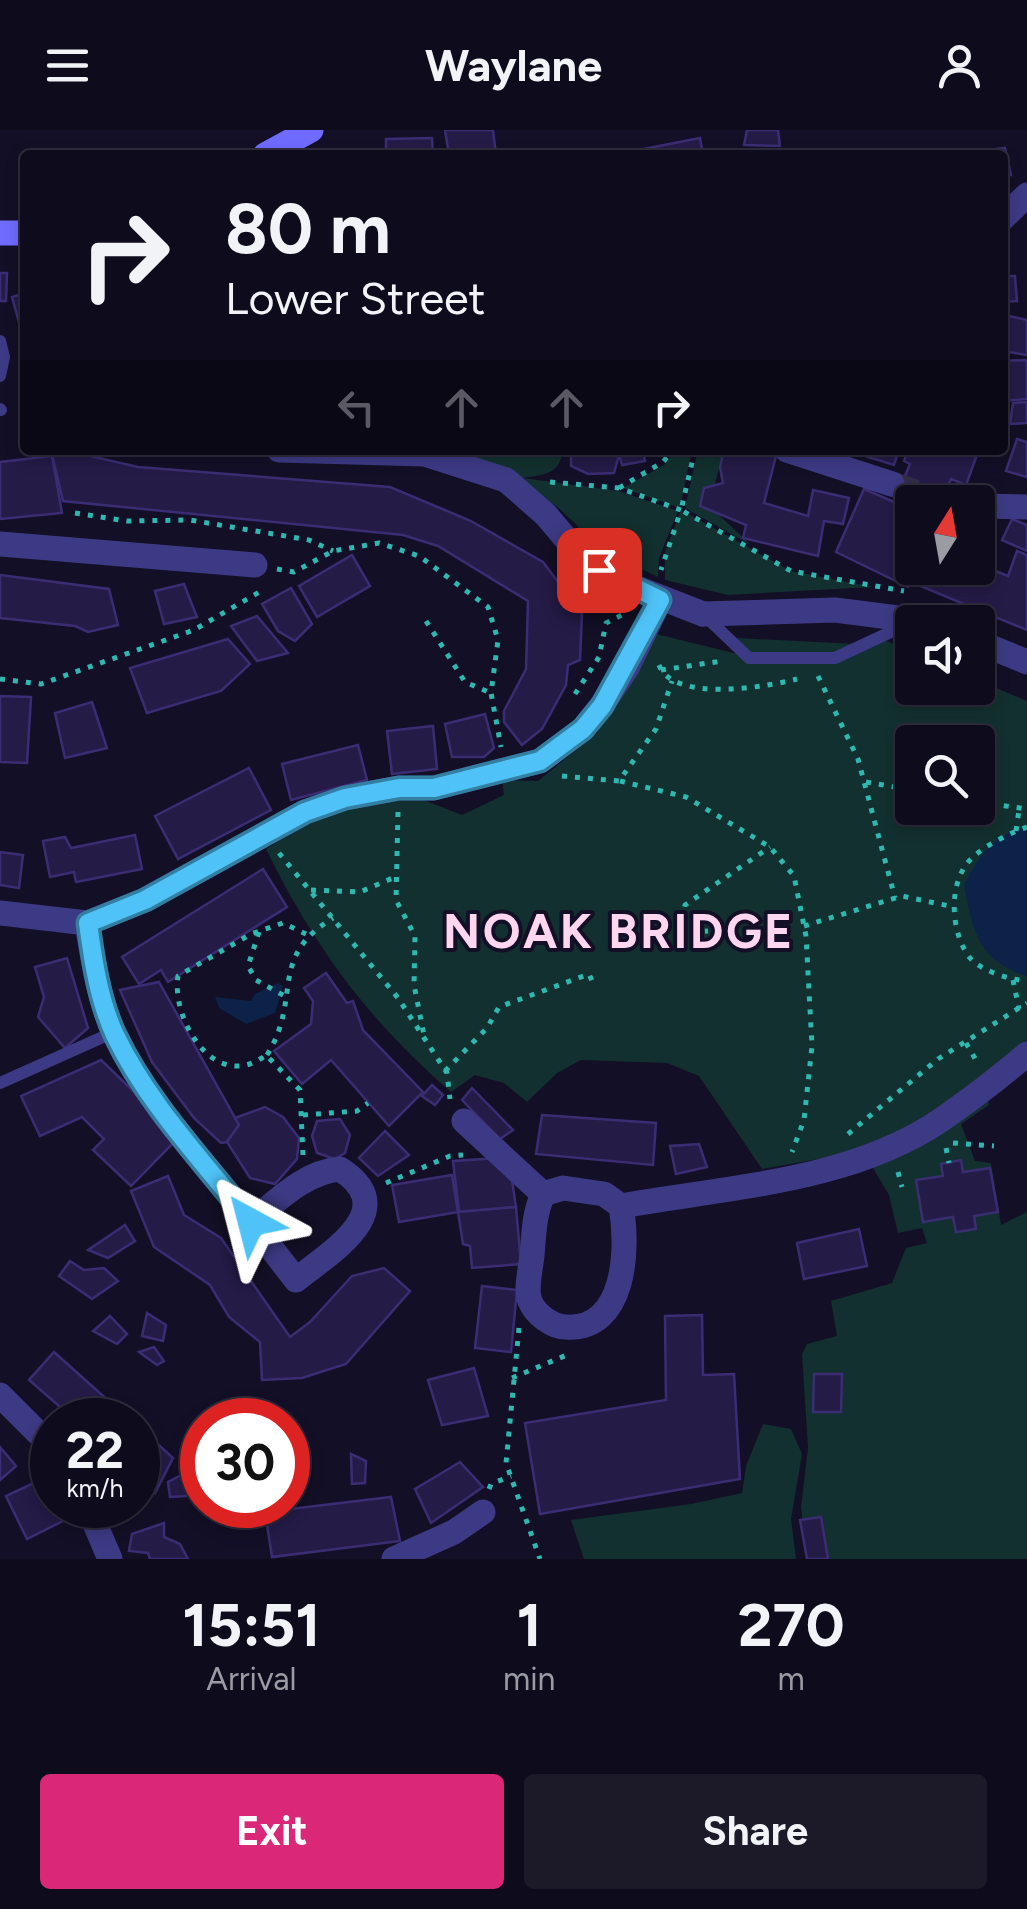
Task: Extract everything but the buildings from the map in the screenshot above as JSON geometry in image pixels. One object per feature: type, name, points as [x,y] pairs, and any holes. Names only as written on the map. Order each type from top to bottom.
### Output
[{"type":"street","points":[[274,150],[310,130]]},
{"type":"street","points":[[1008,212],[1027,195]]},
{"type":"street","points":[[434,455],[506,480],[546,516],[582,558],[616,580],[660,600],[703,614],[834,610],[895,613]]},
{"type":"street","points":[[802,455],[892,484]]},
{"type":"street","points":[[995,506],[1027,507]]},
{"type":"street","points":[[0,544],[255,565]]},
{"type":"street","points":[[0,913],[88,923],[145,900],[305,812],[345,798],[399,788],[434,788],[540,761],[583,729],[627,668],[660,600]]},
{"type":"street","points":[[995,641],[1027,662]]},
{"type":"street","points":[[88,923],[94,969],[114,1032],[142,1084],[296,1280],[357,1230],[366,1212],[364,1195],[353,1177],[340,1169],[326,1170],[288,1191],[251,1222]]},
{"type":"street","points":[[544,1194],[584,1188],[621,1206],[788,1179],[864,1155],[940,1121],[1027,1054]]},
{"type":"street","points":[[464,1120],[544,1194]]},
{"type":"street","points":[[544,1194],[536,1211],[528,1298],[536,1311],[556,1327],[584,1328],[604,1316],[618,1290],[621,1206]]},
{"type":"street","points":[[0,1395],[30,1426]]},
{"type":"street","points":[[394,1559],[454,1532],[484,1512]]},
{"type":"street","points":[[97,1528],[110,1559]]},
{"type":"lane","points":[[0,341],[4,357],[0,376]]},
{"type":"lane","points":[[703,614],[749,658],[836,658],[895,630]]},
{"type":"lane","points":[[0,1083],[114,1032]]},
{"type":"path","points":[[618,488],[669,455]]},
{"type":"path","points":[[661,567],[681,510],[694,455]]},
{"type":"path","points":[[548,482],[618,488],[681,510],[791,571],[906,592]]},
{"type":"path","points":[[75,512],[127,521],[190,520],[309,540],[333,550]]},
{"type":"path","points":[[0,679],[41,684],[194,630],[333,550],[379,543],[419,556],[488,607],[498,640],[491,693],[506,771],[619,781],[686,796],[781,855],[794,876],[804,926],[812,1076],[788,1179]]},
{"type":"path","points":[[255,565],[294,572]]},
{"type":"path","points":[[426,621],[465,682],[491,693]]},
{"type":"path","points":[[568,704],[599,656],[606,623]]},
{"type":"path","points":[[660,670],[749,658]]},
{"type":"path","points":[[818,674],[847,730],[866,782],[895,898]]},
{"type":"path","points":[[619,781],[656,730],[672,680]]},
{"type":"path","points":[[866,782],[895,787]]},
{"type":"path","points":[[399,788],[396,900],[415,936],[414,985],[424,1038]]},
{"type":"path","points":[[995,805],[1023,809],[1016,831]]},
{"type":"path","points":[[1027,827],[971,858],[956,889],[954,907],[961,942],[972,961],[1013,980],[1027,981]]},
{"type":"path","points":[[264,835],[398,998],[446,1072],[487,1028],[499,1006],[589,974],[592,981]]},
{"type":"path","points":[[677,944],[685,905],[700,891],[770,847]]},
{"type":"path","points":[[311,890],[360,892],[395,877]]},
{"type":"path","points":[[804,926],[895,898],[954,907]]},
{"type":"path","points":[[306,934],[283,923],[258,932],[178,976],[174,998],[202,1053],[224,1065],[254,1065],[266,1055],[290,999],[286,973],[306,934],[333,918]]},
{"type":"path","points":[[679,934],[708,931]]},
{"type":"path","points":[[258,932],[248,966],[256,980],[290,999]]},
{"type":"path","points":[[1013,980],[1019,1009]]},
{"type":"path","points":[[840,1140],[938,1060],[1027,1004]]},
{"type":"path","points":[[266,1055],[300,1090],[303,1158]]},
{"type":"path","points":[[303,1115],[357,1111],[368,1102]]},
{"type":"path","points":[[944,1143],[994,1146]]},
{"type":"path","points":[[364,1195],[450,1156]]},
{"type":"path","points":[[512,1378],[506,1463],[540,1559]]},
{"type":"green space","points":[[448,455],[562,455],[554,469],[523,478],[618,491],[678,511],[659,558],[658,577],[588,544],[577,525],[555,505],[503,477]]},
{"type":"green space","points":[[672,455],[691,455],[680,508],[623,488],[664,465]]},
{"type":"green space","points":[[697,455],[723,455],[709,506],[751,545],[685,508]]},
{"type":"green space","points":[[681,510],[791,571],[873,587],[728,595],[665,580],[665,552]]},
{"type":"green space","points":[[652,633],[754,658],[835,658],[882,639],[895,645],[895,705],[995,705],[995,687],[1027,701],[1027,1045],[985,1084],[989,1105],[961,1124],[975,1161],[991,1163],[1001,1225],[1027,1212],[1027,1559],[807,1559],[801,1507],[808,1448],[802,1354],[807,1344],[837,1336],[831,1301],[892,1283],[906,1248],[927,1243],[922,1228],[898,1233],[889,1195],[863,1151],[762,1169],[699,1076],[667,1063],[581,1060],[557,1073],[527,1102],[504,1083],[475,1075],[451,1092],[394,1038],[346,981],[284,885],[266,849],[326,813],[416,797],[462,815],[504,795],[502,780],[538,781],[596,734]]},
{"type":"green space","points":[[736,638],[857,644],[835,653],[750,652]]},
{"type":"green space","points":[[763,1424],[791,1429],[802,1454],[791,1519],[796,1559],[584,1559],[571,1520],[742,1493],[746,1466]]},
{"type":"water","points":[[1027,828],[1027,976],[998,962],[980,942],[964,885],[988,848]]},
{"type":"water","points":[[278,983],[283,986],[275,1013],[246,1024],[219,1008],[215,997],[251,1001],[255,994]]},
{"type":"district","name":"NOAK BRIDGE","points":[[619,931]]},
{"type":"route","points":[[251,1222],[142,1084],[114,1032],[94,969],[88,923],[145,900],[305,812],[345,798],[399,788],[434,788],[540,761],[583,729],[602,706],[627,668],[660,600],[599,570]]}]
